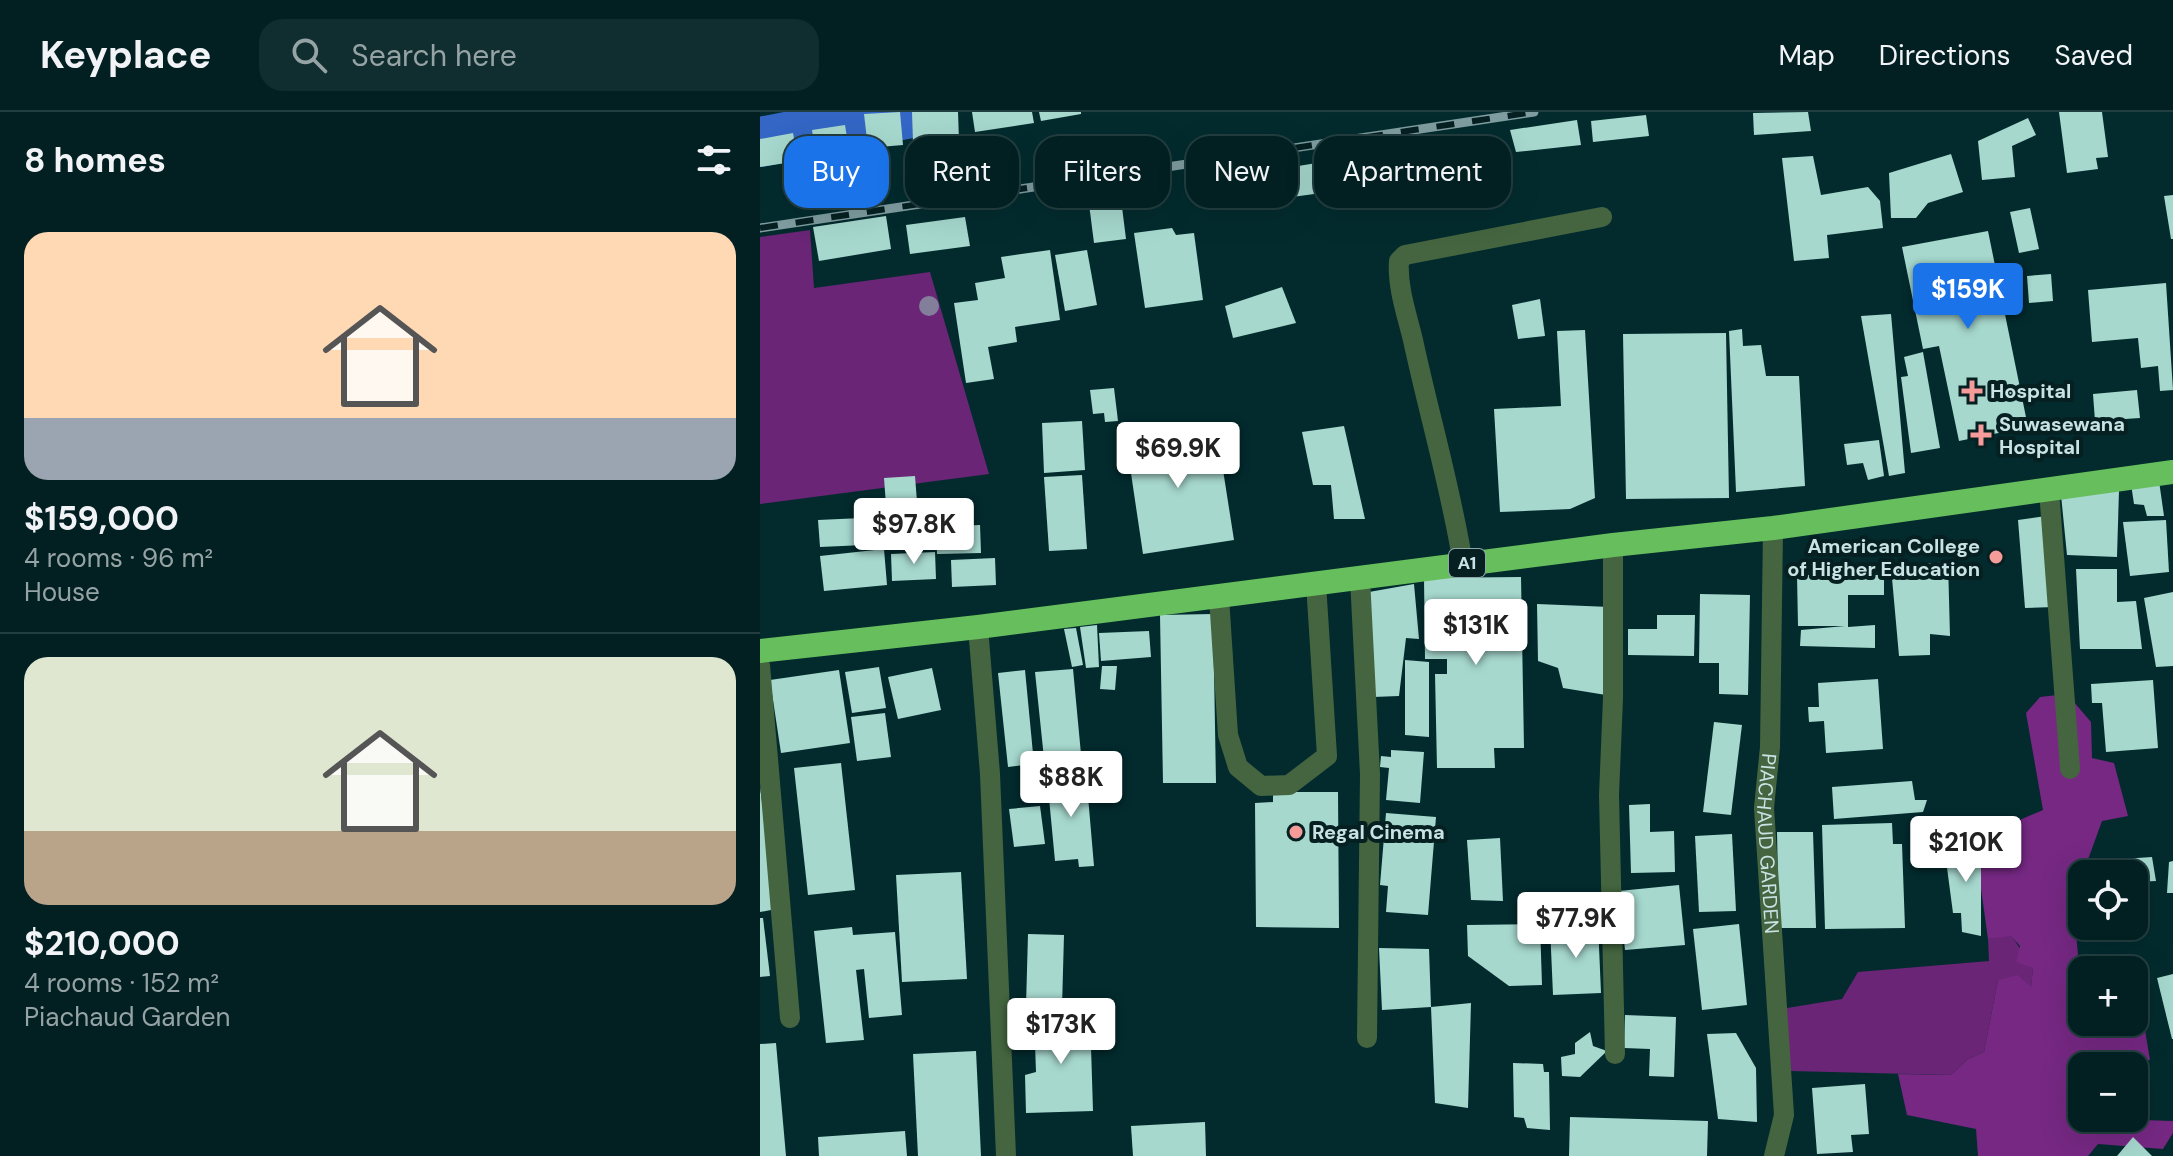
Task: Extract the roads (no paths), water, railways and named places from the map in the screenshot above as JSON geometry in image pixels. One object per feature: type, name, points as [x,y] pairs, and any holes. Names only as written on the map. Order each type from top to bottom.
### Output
[{"type":"highway","name":"A1","points":[[760,651],[978,627],[1613,545],[1773,528],[2173,472]]},
{"type":"street","points":[[1463,564],[1454,507],[1400,282],[1399,261],[1405,255],[1602,217]]},
{"type":"street","points":[[2049,490],[2070,769]]},
{"type":"street","name":"PIACHAUD GARDEN","points":[[1773,528],[1770,747],[1764,808],[1784,1115],[1774,1156]]},
{"type":"street","points":[[1613,545],[1613,698],[1609,795],[1615,1054]]},
{"type":"street","points":[[1360,578],[1370,774],[1367,1038]]},
{"type":"street","points":[[1219,597],[1228,735],[1238,767],[1261,786],[1289,785],[1327,756],[1316,583]]},
{"type":"street","points":[[978,627],[991,789],[1006,1156]]},
{"type":"street","points":[[760,665],[790,1018]]},
{"type":"waterway","points":[[760,142],[917,112]]},
{"type":"railway","points":[[760,228],[1534,112]]},
{"type":"place","name":"Hospital","points":[[1972,391]]},
{"type":"place","name":"Suwasewana Hospital","points":[[1981,435]]},
{"type":"place","name":"American College of Higher Education","points":[[1996,557]]},
{"type":"place","name":"Regal Cinema","points":[[1296,832]]}]
